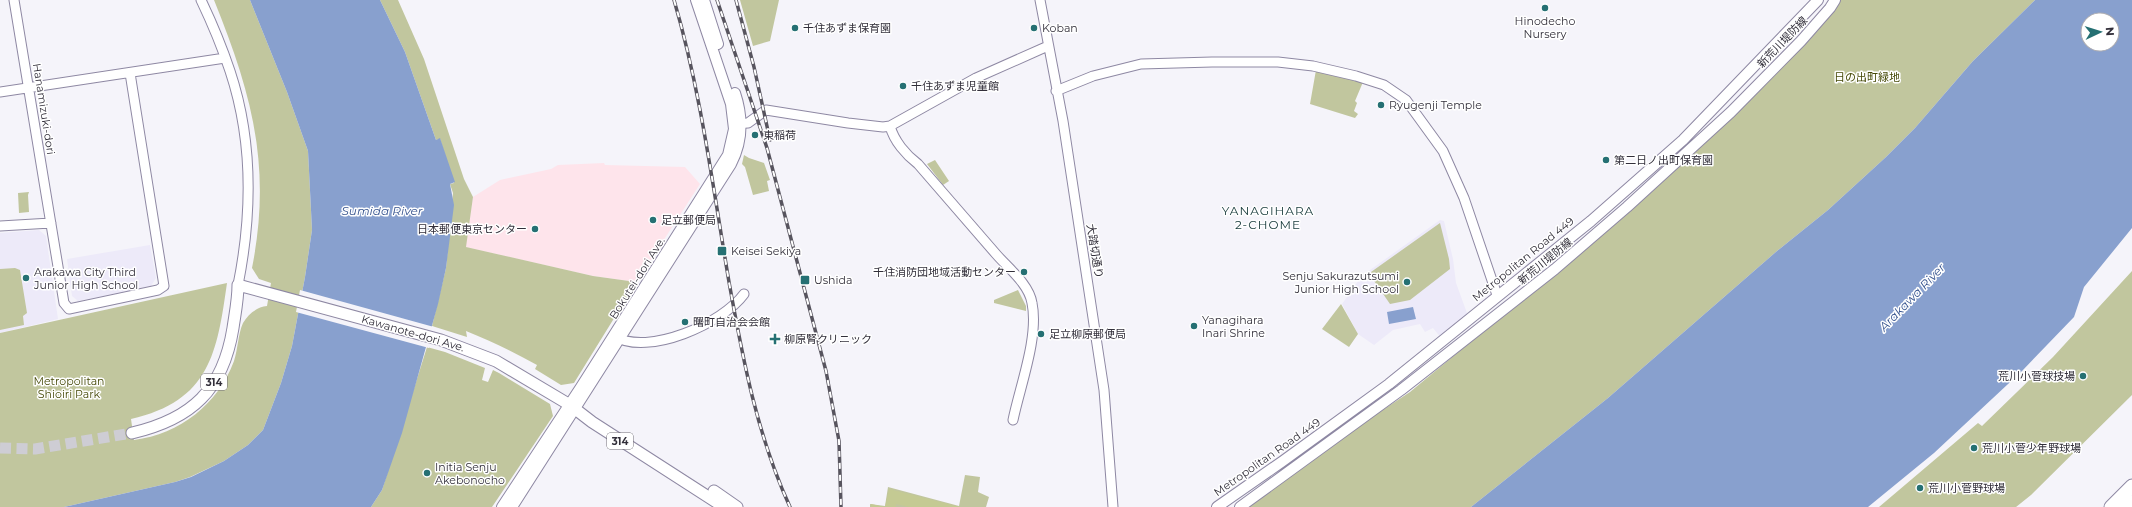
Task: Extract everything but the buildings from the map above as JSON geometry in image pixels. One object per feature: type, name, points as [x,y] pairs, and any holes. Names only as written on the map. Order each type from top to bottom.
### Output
[{"type":"highway","points":[[2111,507],[2132,486]]},
{"type":"highway","points":[[2125,507],[2132,500]]},
{"type":"main road","name":"Bokutei-dori Ave.","points":[[696,0],[737,124]]},
{"type":"main road","name":"Bokutei-dori Ave.","points":[[512,507],[724,162],[730,148],[737,124],[738,103],[704,0]]},
{"type":"main road","name":"Metropolitan Road 449","points":[[1217,507],[1283,462],[1389,384],[1591,221],[1683,140],[1818,0]]},
{"type":"main road","name":"新荒川堤防線","points":[[1240,507],[1401,390],[1561,264],[1627,207],[1731,112],[1801,41],[1830,8],[1835,0]]},
{"type":"main road","name":"Kawanote-dori Ave.","points":[[238,285],[441,340],[475,352],[511,368],[573,407],[592,422],[737,507]]},
{"type":"main road","name":"314","points":[[131,430],[169,415],[198,393],[211,375],[220,355],[232,299],[238,285]]},
{"type":"main road","name":"Bokutei-dori Ave.","points":[[502,507],[573,407]]},
{"type":"main road","name":"Kawanote-dori Ave.","points":[[669,466],[724,507]]},
{"type":"main road","points":[[2117,507],[2132,492]]},
{"type":"street","name":"Hanamizuki-dori","points":[[14,0],[64,303],[68,309],[74,309],[151,292],[164,286],[130,73]]},
{"type":"street","points":[[202,0],[225,58],[238,100],[248,166],[248,217],[238,285]]},
{"type":"street","name":"大踏切通り","points":[[1040,0],[1056,91],[1063,121],[1104,390],[1113,507]]},
{"type":"street","points":[[737,124],[748,123],[766,110],[848,123],[879,127],[890,126],[976,78],[1048,46]]},
{"type":"street","points":[[0,92],[225,58]]},
{"type":"street","points":[[1056,91],[1093,76],[1141,64],[1212,62],[1278,62],[1313,66],[1356,76],[1384,85],[1406,100],[1443,151],[1464,198],[1498,295]]},
{"type":"street","points":[[890,126],[892,133],[908,157],[918,164],[1024,285],[1031,298],[1033,315],[1032,336],[1013,420]]},
{"type":"street","points":[[0,226],[51,223]]},
{"type":"street","points":[[617,338],[640,343],[678,336],[720,316],[731,308],[744,294]]},
{"type":"shaded area","points":[[604,163],[605,165],[685,167],[700,184],[634,286],[629,281],[593,276],[465,247],[473,197],[500,180],[551,169],[558,165]]},
{"type":"shaded area","name":"Senju Sakurazutsumi Junior High School","points":[[1440,220],[1444,221],[1453,259],[1456,283],[1468,316],[1441,338],[1433,328],[1425,332],[1420,324],[1393,330],[1374,345],[1358,334],[1342,304],[1358,281],[1370,270]]},
{"type":"shaded area","name":"Arakawa City Third Junior High School","points":[[39,230],[46,236],[58,319],[0,333],[0,233]]},
{"type":"shaded area","points":[[150,245],[156,278],[151,286],[78,301],[72,296],[67,259]]},
{"type":"green space","name":"Metropolitan Shioiri Park","points":[[214,0],[250,0],[287,92],[308,151],[312,230],[305,277],[292,346],[281,383],[263,430],[248,445],[224,461],[190,477],[175,482],[64,507],[0,507],[0,333],[227,283],[219,331],[213,352],[205,370],[193,387],[178,400],[157,411],[131,419],[134,440],[151,437],[182,424],[207,403],[218,391],[234,361],[243,323],[253,312],[267,306],[271,283],[259,279],[252,268],[258,231],[260,197],[259,164],[255,131],[239,67]]},
{"type":"green space","points":[[380,0],[398,0],[424,59],[464,179],[473,197],[466,247],[593,276],[629,281],[634,286],[574,383],[561,385],[535,369],[537,365],[466,331],[467,337],[432,326],[446,268],[453,193],[450,184],[454,183],[440,139],[436,140],[405,52]]},
{"type":"green space","points":[[740,0],[779,0],[770,41],[753,46]]},
{"type":"green space","name":"日の出町緑地","points":[[1840,0],[2035,0],[1973,61],[1915,128],[1886,157],[1828,210],[1777,251],[1608,398],[1471,507],[1247,507],[1363,423],[1410,392],[1653,191],[1771,78],[1833,11]]},
{"type":"green space","points":[[1316,70],[1363,82],[1355,101],[1357,103],[1354,111],[1358,114],[1355,118],[1310,104]]},
{"type":"green space","points":[[744,155],[764,163],[770,180],[767,181],[769,191],[753,195],[745,167],[742,164]]},
{"type":"green space","points":[[935,160],[949,181],[943,185],[927,164]]},
{"type":"green space","points":[[29,192],[29,212],[19,213],[18,193]]},
{"type":"green space","points":[[1440,223],[1450,269],[1410,300],[1390,304],[1370,275],[1371,272]]},
{"type":"green space","points":[[15,268],[20,270],[27,313],[23,316],[24,325],[0,330],[0,269]]},
{"type":"green space","name":"荒川小菅球技場","points":[[2132,271],[2132,395],[2031,495],[2016,507],[1879,507],[1978,423],[1982,426],[2053,357]]},
{"type":"green space","points":[[1018,290],[1026,306],[1026,311],[994,303],[994,300]]},
{"type":"green space","points":[[1341,304],[1358,334],[1349,347],[1322,329]]},
{"type":"green space","points":[[427,347],[445,352],[485,368],[482,380],[488,382],[493,370],[550,404],[553,416],[492,507],[371,507],[382,490]]},
{"type":"green space","points":[[965,475],[980,477],[978,492],[989,497],[986,507],[870,507],[870,504],[885,506],[888,487],[959,506]]},
{"type":"green space","points":[[889,489],[960,507],[909,507],[896,504],[896,507],[885,507]]},
{"type":"green space","points":[[871,504],[885,507],[871,507]]},
{"type":"water","name":"Sumida River","points":[[250,0],[380,0],[405,52],[436,140],[440,138],[455,182],[450,184],[454,205],[446,268],[438,304],[402,433],[382,490],[371,507],[64,507],[175,482],[191,477],[224,461],[248,445],[263,430],[281,383],[292,346],[312,230],[308,151],[287,92]]},
{"type":"water","name":"Arakawa River","points":[[2035,0],[2132,0],[2132,228],[2084,287],[2074,317],[2022,371],[1934,453],[1868,507],[1471,507],[1608,398],[1777,251],[1828,210],[1886,157],[1915,128],[1973,61]]},
{"type":"water","points":[[1413,307],[1416,319],[1389,324],[1387,312]]},
{"type":"pier","points":[[300,290],[434,327],[429,348],[296,312]]},
{"type":"tunnel","points":[[0,448],[35,449],[132,433]]},
{"type":"railway","points":[[674,0],[692,70],[699,105],[729,282],[752,397],[778,480],[790,507]]},
{"type":"railway","points":[[717,0],[767,148],[826,371],[839,441],[841,507]]},
{"type":"railway","points":[[736,0],[754,67],[770,140]]},
{"type":"place","name":"Hinodecho Nursery","points":[[1545,8]]},
{"type":"place","name":"千住あずま保育園","points":[[795,28]]},
{"type":"place","name":"Koban","points":[[1034,28]]},
{"type":"place","name":"千住あずま児童館","points":[[903,86]]},
{"type":"place","name":"Ryugenji Temple","points":[[1381,105]]},
{"type":"place","name":"東稲荷","points":[[755,135]]},
{"type":"place","name":"第二日ノ出町保育園","points":[[1606,160]]},
{"type":"place","name":"足立郵便局","points":[[653,220]]},
{"type":"place","name":"日本郵便東京センター","points":[[535,229]]},
{"type":"place","name":"Keisei Sekiya","points":[[722,251]]},
{"type":"place","name":"千住消防団地域活動センター","points":[[1024,272]]},
{"type":"place","name":"Arakawa City Third Junior High School","points":[[26,278]]},
{"type":"place","name":"Ushida","points":[[805,280]]},
{"type":"place","name":"Senju Sakurazutsumi Junior High School","points":[[1407,282]]},
{"type":"place","name":"曙町自治会会館","points":[[685,322]]},
{"type":"place","name":"Yanagihara Inari Shrine","points":[[1194,326]]},
{"type":"place","name":"足立柳原郵便局","points":[[1041,334]]},
{"type":"place","name":"柳原腎クリニック","points":[[775,339]]},
{"type":"place","name":"荒川小菅球技場","points":[[2083,376]]},
{"type":"place","name":"荒川小菅少年野球場","points":[[1974,448]]},
{"type":"place","name":"Initia Senju Akebonocho","points":[[427,473]]},
{"type":"place","name":"荒川小菅野球場","points":[[1920,488]]},
{"type":"district","name":"YANAGIHARA 2-CHOME","points":[[1268,217]]}]
